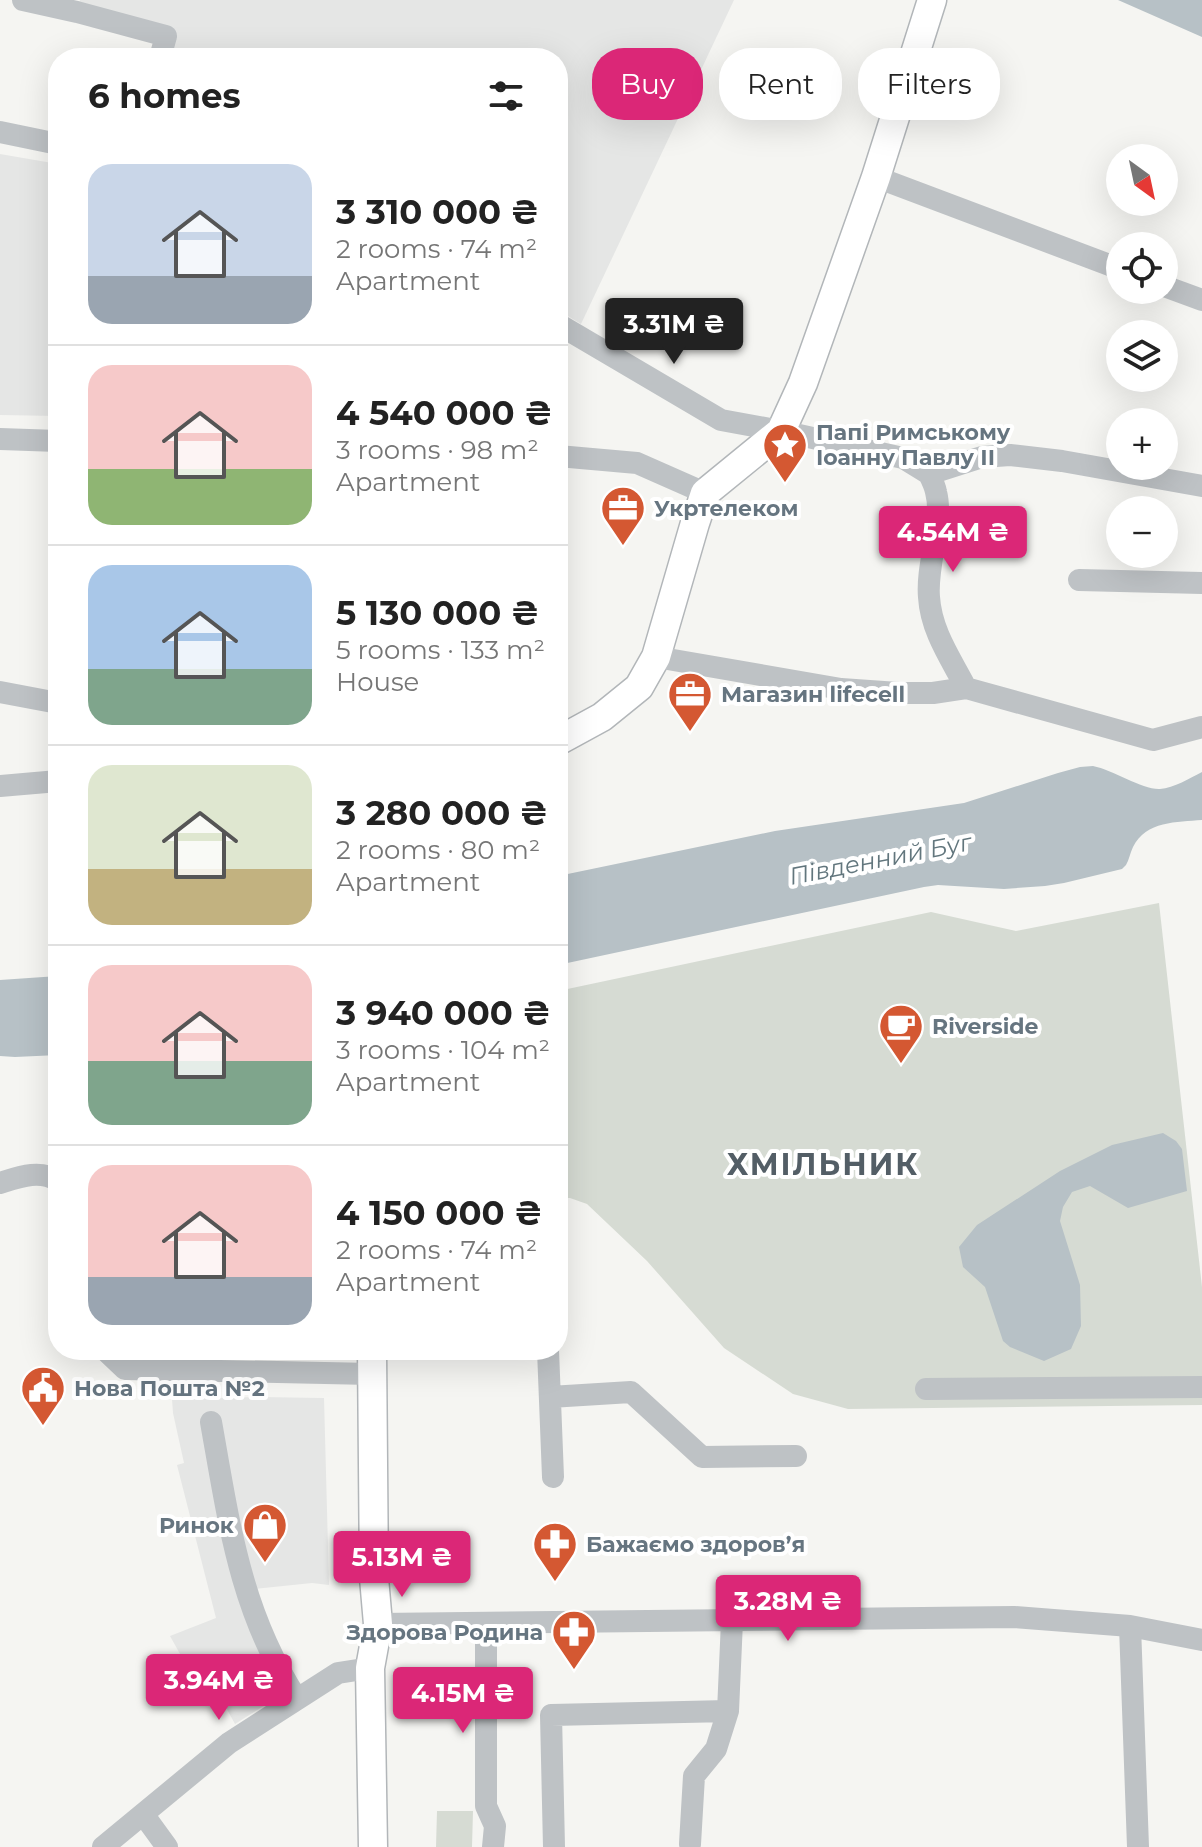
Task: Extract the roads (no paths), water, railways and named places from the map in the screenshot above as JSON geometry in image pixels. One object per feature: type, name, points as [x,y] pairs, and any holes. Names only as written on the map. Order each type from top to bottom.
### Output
[{"type":"main road","points":[[568,736],[602,717],[639,687],[656,657],[705,493],[781,431],[803,383],[876,177],[932,0]]},
{"type":"main road","points":[[372,1362],[374,1578],[378,1624],[370,1668],[373,1847]]},
{"type":"street","points":[[23,0],[166,36],[163,48]]},
{"type":"street","points":[[0,132],[48,142]]},
{"type":"street","points":[[876,177],[1106,264]]},
{"type":"street","points":[[1178,291],[1202,300]]},
{"type":"street","points":[[568,330],[721,420],[903,458],[929,474],[937,492],[938,511],[928,596],[934,628],[966,688]]},
{"type":"street","points":[[0,439],[48,441]]},
{"type":"street","points":[[929,474],[982,457],[1010,455],[1202,486]]},
{"type":"street","points":[[568,457],[637,463],[705,493]]},
{"type":"street","points":[[1079,580],[1202,583]]},
{"type":"street","points":[[656,657],[841,689],[933,693],[966,688],[1153,740],[1202,727]]},
{"type":"street","points":[[0,692],[48,701]]},
{"type":"street","points":[[0,786],[48,782]]},
{"type":"street","points":[[0,1183],[25,1175],[48,1175]]},
{"type":"street","points":[[116,1360],[125,1369],[372,1362]]},
{"type":"street","points":[[548,1360],[553,1477]]},
{"type":"street","points":[[926,1389],[1202,1387]]},
{"type":"street","points":[[550,1397],[631,1392],[702,1457],[796,1456]]},
{"type":"street","points":[[211,1422],[234,1549],[247,1596],[273,1658],[297,1699]]},
{"type":"street","points":[[378,1624],[1014,1617],[1130,1626],[1202,1640]]},
{"type":"street","points":[[690,1844],[694,1776],[716,1749],[728,1711],[732,1621]]},
{"type":"street","points":[[486,1624],[486,1806],[495,1826],[493,1847]]},
{"type":"street","points":[[1130,1626],[1138,1847]]},
{"type":"street","points":[[103,1847],[229,1743],[338,1673],[370,1668]]},
{"type":"street","points":[[554,1847],[551,1715],[728,1711]]},
{"type":"street","points":[[143,1814],[167,1847]]},
{"type":"water","points":[[1118,0],[1202,0],[1202,37]]},
{"type":"water","name":"Південний Буг","points":[[1093,766],[1160,789],[1202,772],[1202,820],[1163,824],[1154,828],[1139,838],[1122,869],[1064,883],[1004,889],[924,887],[568,963],[568,874],[775,831],[964,803],[1080,767]]},
{"type":"water","points":[[48,977],[48,1055],[0,1056],[0,980]]},
{"type":"water","points":[[1163,1133],[1182,1149],[1187,1191],[1128,1208],[1090,1186],[1072,1192],[1063,1207],[1060,1221],[1080,1285],[1081,1326],[1071,1349],[1044,1361],[1010,1347],[1003,1341],[985,1287],[963,1267],[959,1247],[977,1225],[1060,1171],[1112,1145]]},
{"type":"place","name":"Папі Римському Іоанну Павлу ІІ","points":[[785,484]]},
{"type":"place","name":"Укртелеком","points":[[623,547]]},
{"type":"place","name":"Магазин lifecell","points":[[690,733]]},
{"type":"place","name":"Riverside","points":[[901,1065]]},
{"type":"place","name":"Нова Пошта №2","points":[[43,1427]]},
{"type":"place","name":"Ринок","points":[[265,1564]]},
{"type":"place","name":"Бажаємо здоров’я","points":[[555,1583]]},
{"type":"place","name":"Здорова Родина","points":[[574,1671]]},
{"type":"district","name":"ХМІЛЬНИК","points":[[823,1164]]}]
